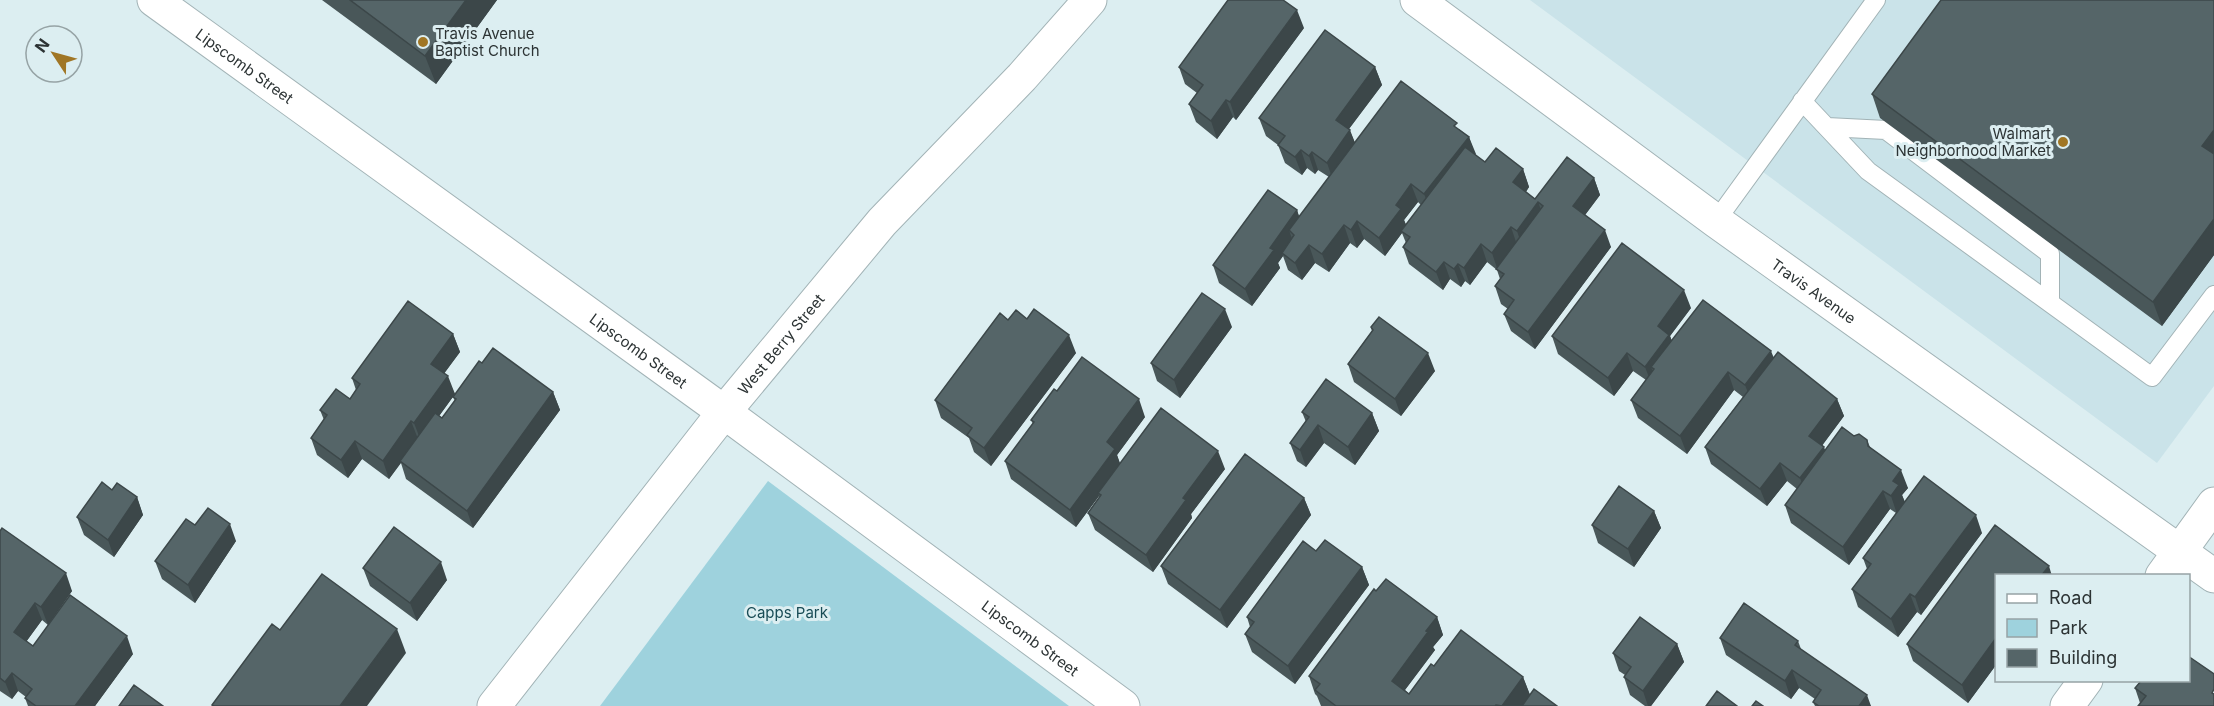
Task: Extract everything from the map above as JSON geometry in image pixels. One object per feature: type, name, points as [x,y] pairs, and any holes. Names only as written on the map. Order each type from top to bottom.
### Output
[{"type":"street","name":"Lipscomb Street","points":[[154,0],[724,412],[1123,706]]},
{"type":"street","name":"West Berry Street","points":[[494,706],[724,412],[882,222],[1022,77],[1090,0]]},
{"type":"street","name":"Travis Avenue","points":[[1417,0],[1716,221],[2171,563],[2214,576]]},
{"type":"street","points":[[2171,563],[2214,504]]},
{"type":"street","points":[[2067,706],[2085,682]]},
{"type":"lane","points":[[1716,221],[1876,0]]},
{"type":"lane","points":[[1803,101],[1868,171],[2152,377],[2214,295]]},
{"type":"lane","points":[[1827,127],[1886,130],[2050,254],[2050,303]]},
{"type":"shaded area","points":[[1530,0],[2214,0],[2214,386],[2157,463]]},
{"type":"green space","name":"Capps Park","points":[[768,481],[1069,706],[600,706]]},
{"type":"building","points":[[350,0],[466,0],[425,56]]},
{"type":"building","points":[[1228,0],[1283,0],[1297,10],[1230,102],[1226,100],[1211,121],[1189,104],[1203,85],[1179,67]]},
{"type":"building","name":"Walmart Neighborhood Market","points":[[1941,0],[2214,0],[2214,130],[2202,146],[2214,154],[2214,219],[2153,302],[1872,94]]},
{"type":"building","points":[[1325,30],[1375,67],[1336,120],[1350,130],[1327,163],[1312,152],[1309,156],[1301,150],[1295,157],[1278,145],[1285,136],[1259,118]]},
{"type":"building","points":[[1401,81],[1457,123],[1454,126],[1469,137],[1424,194],[1411,184],[1396,205],[1401,209],[1379,238],[1357,221],[1351,230],[1344,225],[1322,254],[1309,245],[1295,263],[1282,253],[1294,235],[1289,230]]},
{"type":"building","points":[[1465,147],[1485,162],[1496,148],[1523,169],[1513,182],[1535,199],[1567,157],[1594,178],[1573,206],[1605,230],[1528,332],[1504,314],[1514,300],[1495,286],[1504,274],[1496,269],[1543,206],[1538,202],[1517,231],[1511,227],[1492,253],[1481,244],[1464,268],[1458,264],[1454,269],[1444,262],[1436,272],[1403,247],[1410,237],[1401,231]]},
{"type":"building","points":[[1268,190],[1297,210],[1270,248],[1274,250],[1245,289],[1213,265]]},
{"type":"building","points":[[1622,243],[1684,290],[1658,326],[1669,335],[1645,367],[1627,353],[1608,378],[1552,336]]},
{"type":"building","points":[[1202,293],[1225,309],[1174,380],[1151,363]]},
{"type":"building","points":[[1703,300],[1771,351],[1745,385],[1728,372],[1680,436],[1631,400],[1654,369],[1651,367]]},
{"type":"building","points":[[408,301],[453,334],[431,364],[448,376],[414,423],[411,421],[383,461],[355,441],[341,460],[311,438],[327,415],[320,410],[336,389],[350,399],[360,384],[352,378]]},
{"type":"building","points":[[1034,309],[1069,335],[984,448],[967,435],[972,428],[935,400],[1000,313],[1008,320],[1016,310],[1027,319]]},
{"type":"building","points":[[1379,317],[1428,353],[1395,399],[1348,364],[1373,330],[1371,327]]},
{"type":"building","points":[[493,348],[553,392],[467,511],[400,461],[435,413],[442,418],[456,399],[453,397],[479,361],[482,363]]},
{"type":"building","points":[[1778,352],[1837,399],[1809,436],[1824,447],[1800,478],[1780,463],[1760,489],[1705,447]]},
{"type":"building","points":[[1082,357],[1139,399],[1107,442],[1115,449],[1070,510],[1005,461],[1034,422],[1031,420],[1054,389],[1057,391]]},
{"type":"building","points":[[1326,379],[1372,413],[1348,447],[1318,425],[1300,450],[1290,443],[1309,417],[1302,412]]},
{"type":"building","points":[[1161,408],[1218,451],[1183,498],[1186,500],[1146,555],[1088,513],[1101,495],[1098,493]]},
{"type":"building","points":[[1842,427],[1854,436],[1859,434],[1867,440],[1868,446],[1901,470],[1893,481],[1899,485],[1891,496],[1883,491],[1843,547],[1785,505]]},
{"type":"building","points":[[1245,454],[1304,498],[1220,610],[1161,566]]},
{"type":"building","points":[[1924,476],[1976,515],[1915,597],[1910,594],[1891,619],[1852,589],[1871,564],[1863,558]]},
{"type":"building","points":[[102,482],[112,490],[117,483],[137,497],[108,540],[77,517]]},
{"type":"building","points":[[1619,486],[1654,511],[1628,549],[1592,525]]},
{"type":"building","points":[[208,508],[230,524],[188,585],[155,561],[186,519],[195,525]]},
{"type":"building","points":[[1995,525],[2049,566],[2043,574],[1995,574],[1995,639],[1962,685],[1907,644]]},
{"type":"building","points":[[394,527],[441,562],[410,603],[363,568]]},
{"type":"building","points":[[2,528],[66,573],[41,607],[35,603],[14,632],[33,646],[70,595],[127,636],[75,706],[36,706],[25,698],[32,689],[12,673],[5,682],[0,678],[0,531]]},
{"type":"building","points":[[1325,540],[1362,567],[1288,666],[1245,634],[1254,622],[1247,617],[1303,541],[1316,551]]},
{"type":"building","points":[[322,574],[397,629],[340,706],[212,705],[272,624],[280,630]]},
{"type":"building","points":[[1386,579],[1437,617],[1392,681],[1409,694],[1431,664],[1434,666],[1461,630],[1523,677],[1502,706],[1336,706],[1315,690],[1320,684],[1309,676],[1374,589],[1376,591]]},
{"type":"building","points":[[1744,603],[1798,641],[1795,645],[1867,695],[1859,706],[1819,706],[1813,702],[1821,690],[1792,670],[1785,681],[1720,638]]},
{"type":"building","points":[[1640,617],[1677,644],[1643,691],[1624,677],[1631,667],[1613,653]]},
{"type":"building","points":[[2190,657],[2214,674],[2212,693],[2214,694],[2214,706],[2138,706],[2146,696],[2135,688],[2140,682],[2190,682]]},
{"type":"building","points":[[134,685],[163,706],[119,706]]},
{"type":"building","points":[[1534,689],[1557,706],[1522,706]]},
{"type":"building","points":[[1717,691],[1737,706],[1706,706]]},
{"type":"building","points":[[1756,701],[1763,706],[1752,706]]},
{"type":"place","name":"Travis Avenue Baptist Church","points":[[423,42]]},
{"type":"place","name":"Walmart Neighborhood Market","points":[[2063,142]]}]
